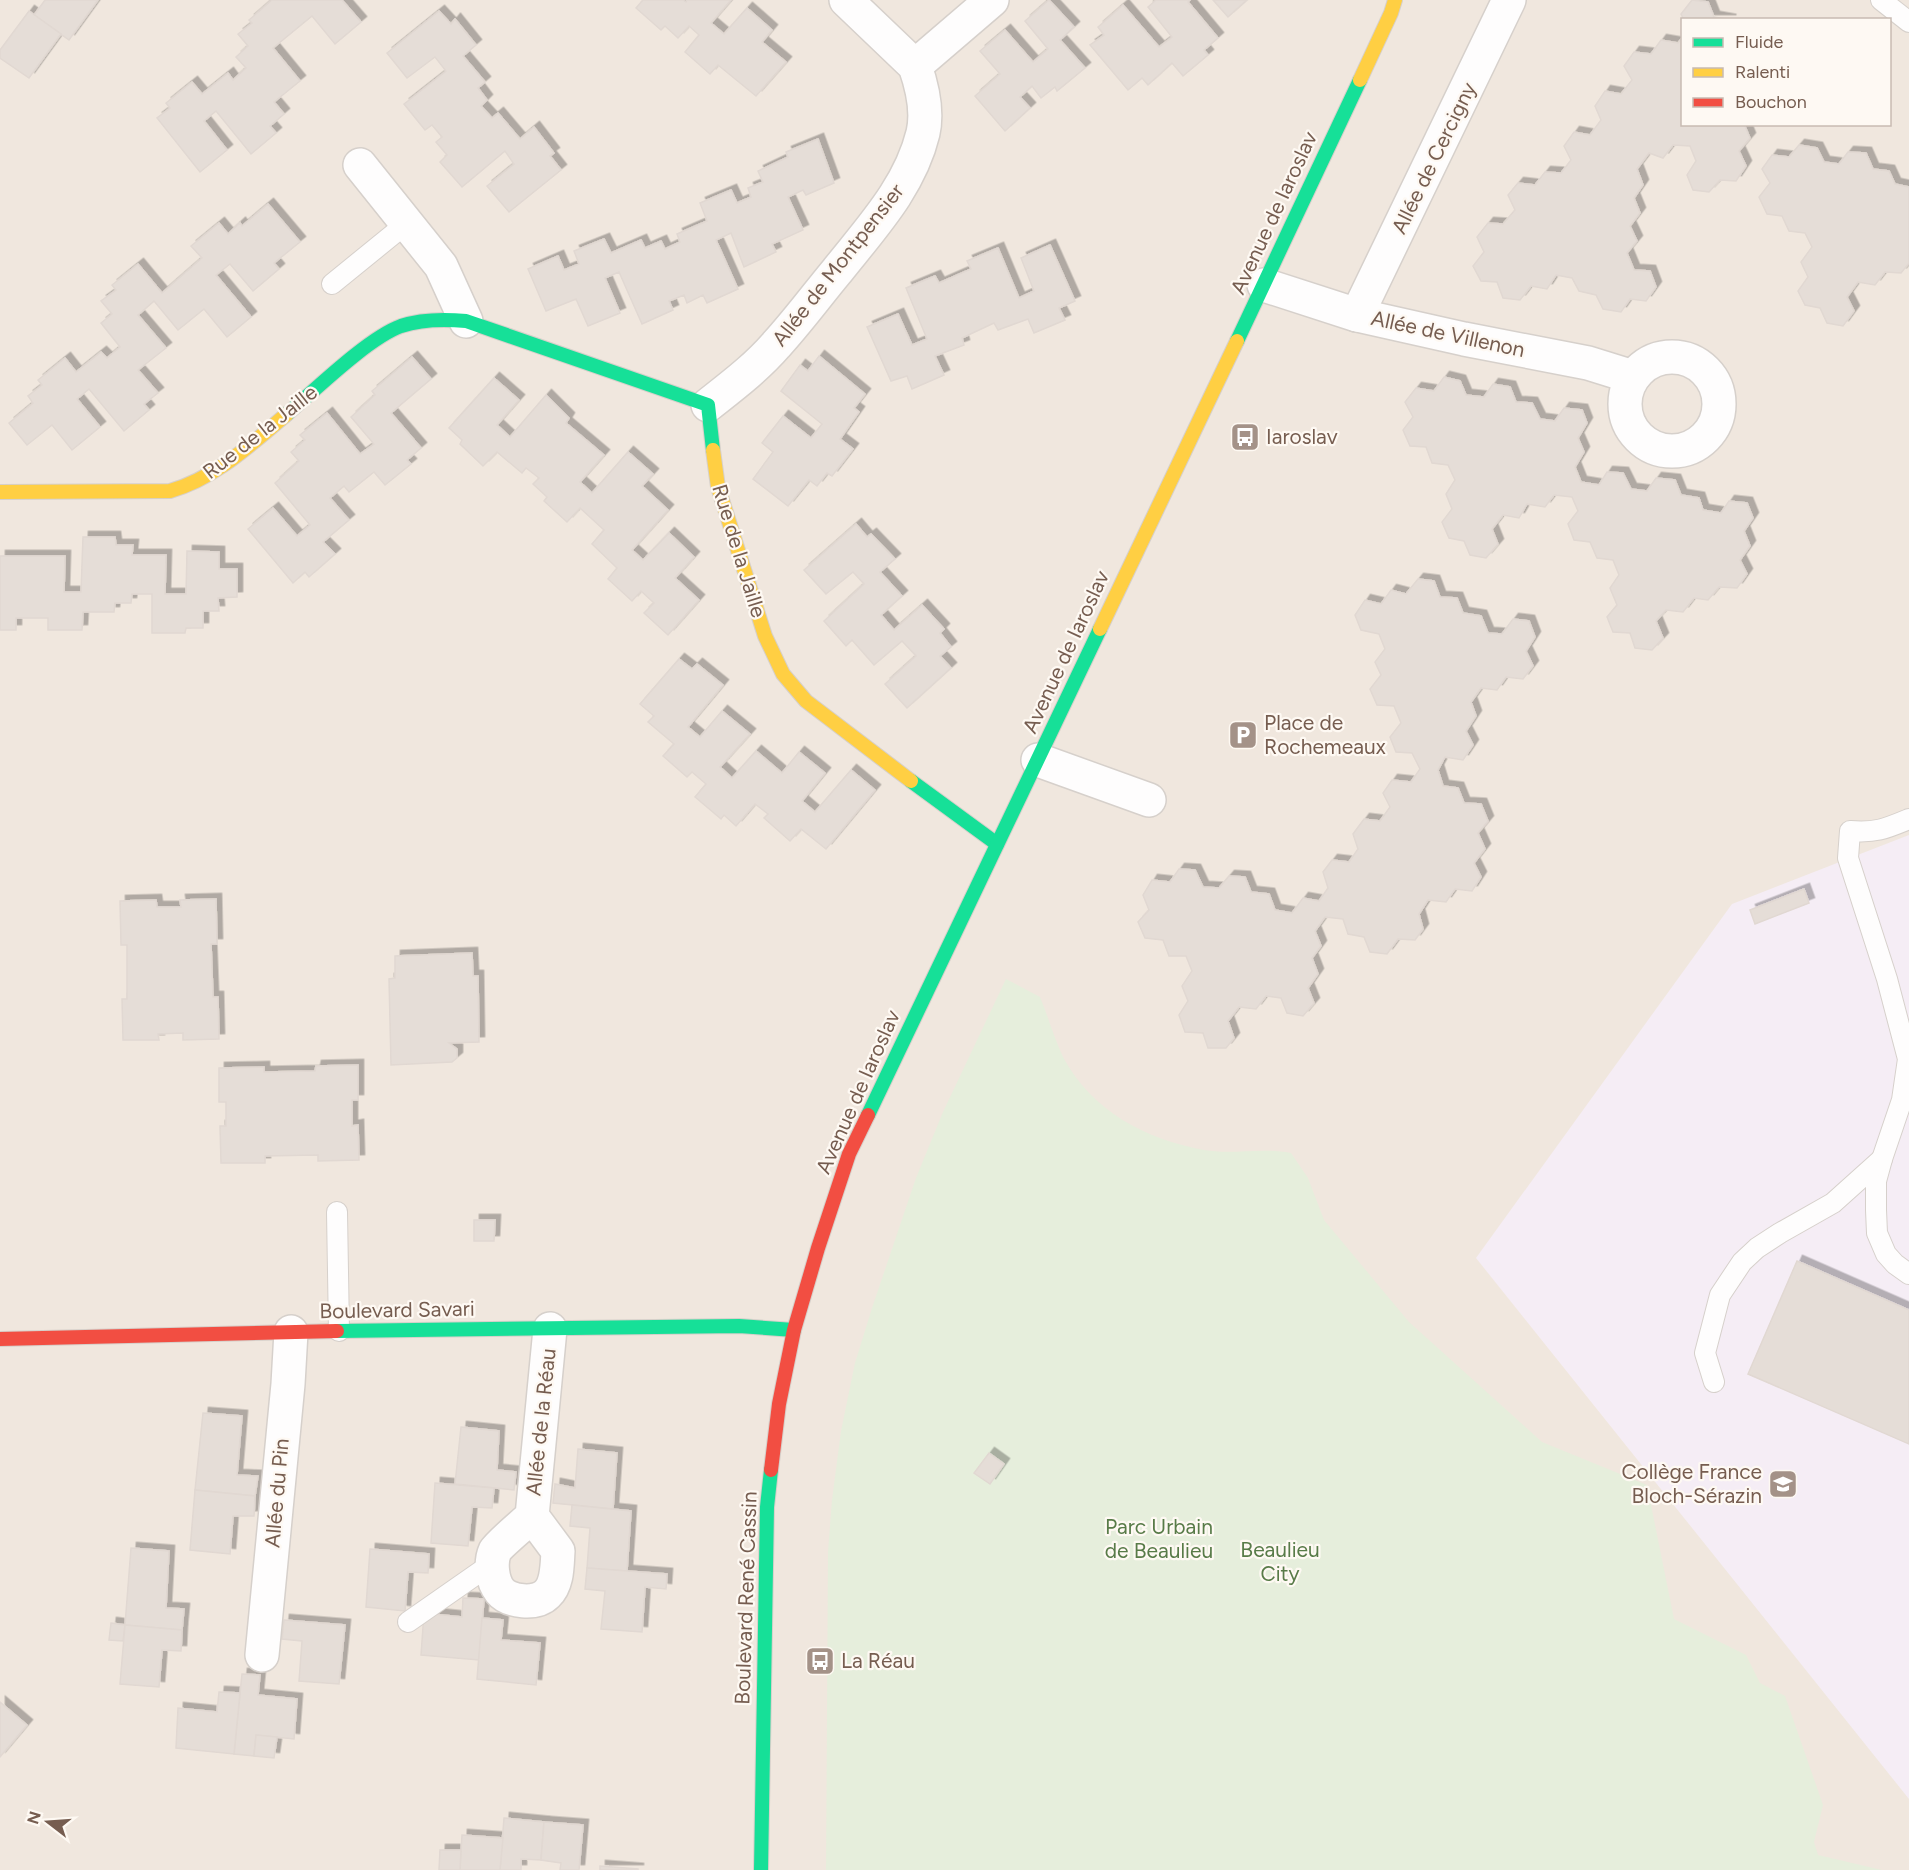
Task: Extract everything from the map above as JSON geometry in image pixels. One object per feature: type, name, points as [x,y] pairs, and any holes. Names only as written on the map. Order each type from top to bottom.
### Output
[{"type":"street","points":[[846,0],[915,66],[992,0]]},
{"type":"street","name":"Avenue de Iaroslav","points":[[794,1330],[849,1154],[1264,285],[1391,14],[1395,0]]},
{"type":"street","name":"Allée de Cercigny","points":[[1357,315],[1509,0]]},
{"type":"street","name":"Allée de Montpensier","points":[[708,405],[740,380],[776,345],[878,220],[909,174],[924,131],[925,114],[920,80],[915,66]]},
{"type":"street","points":[[360,165],[441,266],[466,321]]},
{"type":"street","name":"Allée de Villenon","points":[[1264,285],[1357,315],[1588,363],[1633,377]]},
{"type":"street","name":"Rue de la Jaille","points":[[0,492],[147,492],[170,491],[188,486],[206,477],[246,448],[366,347],[399,327],[419,321],[446,319],[466,321],[708,405],[718,487],[765,636],[783,675],[806,701],[997,844]]},
{"type":"street","points":[[1038,760],[1149,800]]},
{"type":"street","name":"Boulevard Savari","points":[[0,1339],[339,1331],[739,1326],[794,1330]]},
{"type":"street","name":"Allée de la Réau","points":[[532,1516],[558,1551],[555,1579],[546,1595],[532,1601],[515,1599],[500,1592],[492,1575],[495,1550],[532,1516],[550,1329]]},
{"type":"street","name":"Boulevard René Cassin","points":[[761,1870],[767,1507],[779,1404],[794,1330]]},
{"type":"street","name":"Allée du Pin","points":[[262,1655],[291,1332]]},
{"type":"lane","points":[[1881,0],[1909,22]]},
{"type":"lane","points":[[332,284],[407,223]]},
{"type":"lane","points":[[1909,819],[1880,831],[1868,833],[1850,831],[1848,858],[1887,979],[1908,1059],[1907,1084],[1876,1181],[1877,1233],[1886,1254],[1909,1274]]},
{"type":"lane","points":[[1714,1382],[1705,1353],[1720,1295],[1742,1262],[1757,1248],[1780,1233],[1833,1203],[1882,1159]]},
{"type":"lane","points":[[337,1212],[339,1331]]},
{"type":"lane","points":[[408,1622],[494,1562]]},
{"type":"shaded area","points":[[0,0],[1909,0],[1909,1870],[0,1870]]},
{"type":"shaded area","name":"Collège France Bloch-Sérazin","points":[[1909,835],[1909,1799],[1476,1258],[1732,904]]},
{"type":"green space","name":"Parc Urbain de Beaulieu","points":[[1006,979],[1040,997],[1063,1057],[1075,1076],[1089,1093],[1122,1120],[1161,1138],[1204,1150],[1291,1153],[1308,1178],[1324,1220],[1409,1322],[1542,1442],[1647,1485],[1674,1619],[1746,1655],[1760,1683],[1785,1696],[1823,1805],[1814,1842],[1818,1855],[1882,1870],[826,1870],[828,1552],[841,1431],[855,1363],[916,1178],[943,1112]]},
{"type":"building","points":[[45,0],[98,0],[69,40],[34,15]]},
{"type":"building","points":[[272,0],[342,0],[361,22],[335,44],[312,16],[273,48],[300,81],[274,102],[284,114],[270,126],[276,133],[251,154],[216,111],[204,121],[227,150],[200,172],[157,118],[170,108],[166,103],[192,82],[202,94],[228,73],[233,80],[246,68],[236,57],[248,46],[238,34],[252,23],[249,20]]},
{"type":"building","points":[[643,0],[683,0],[686,2],[687,0],[731,0],[711,23],[724,34],[747,8],[772,30],[762,42],[786,62],[756,96],[718,65],[710,74],[685,52],[699,35],[689,26],[678,38],[665,26],[661,30],[636,8]]},
{"type":"building","points":[[1049,0],[1074,27],[1060,40],[1085,68],[1057,91],[1055,87],[1041,98],[1032,86],[1020,97],[1030,108],[1005,131],[975,96],[1000,74],[980,51],[1005,30],[1033,62],[1048,49],[1025,21]]},
{"type":"building","points":[[1156,0],[1190,0],[1188,2],[1218,38],[1204,50],[1208,55],[1183,76],[1172,63],[1148,85],[1142,78],[1128,90],[1090,45],[1104,35],[1098,27],[1123,5],[1159,47],[1172,37],[1148,7]]},
{"type":"building","points":[[1213,0],[1247,0],[1228,17]]},
{"type":"building","points":[[1692,0],[1708,2],[1714,17],[1720,18],[1683,18],[1681,14]]},
{"type":"building","points":[[29,11],[61,34],[29,78],[0,58],[0,50]]},
{"type":"building","points":[[439,11],[451,24],[455,19],[476,45],[463,56],[485,82],[478,88],[487,100],[481,106],[492,118],[498,113],[520,139],[534,127],[554,153],[550,156],[561,170],[509,212],[487,186],[514,164],[505,151],[462,187],[440,162],[447,155],[436,142],[442,137],[432,125],[425,130],[404,104],[446,71],[435,57],[407,78],[387,53]]},
{"type":"building","points":[[1681,39],[1681,126],[1745,126],[1750,138],[1739,151],[1746,166],[1736,181],[1720,180],[1709,192],[1693,190],[1687,175],[1696,161],[1690,146],[1673,145],[1663,158],[1649,153],[1637,169],[1643,185],[1634,198],[1640,213],[1630,226],[1637,241],[1627,253],[1634,270],[1650,271],[1656,287],[1646,301],[1630,299],[1621,312],[1603,309],[1596,295],[1579,291],[1572,278],[1556,275],[1547,289],[1531,286],[1520,300],[1503,298],[1497,282],[1481,281],[1473,266],[1484,252],[1477,237],[1488,223],[1503,224],[1515,210],[1508,195],[1518,183],[1535,185],[1545,172],[1561,173],[1571,160],[1564,146],[1574,132],[1590,135],[1601,120],[1595,106],[1605,91],[1621,94],[1632,80],[1624,66],[1634,52],[1651,54],[1661,40],[1678,43]]},
{"type":"building","points":[[818,139],[834,183],[806,195],[803,190],[788,197],[803,230],[772,244],[776,252],[744,267],[731,233],[716,240],[738,289],[707,303],[703,295],[687,303],[684,295],[669,301],[673,310],[642,324],[619,272],[605,278],[620,313],[588,326],[576,299],[546,311],[528,269],[558,256],[564,270],[579,264],[574,251],[604,239],[611,253],[641,240],[645,248],[661,241],[665,249],[680,242],[677,234],[707,221],[700,203],[731,190],[737,203],[751,197],[748,188],[763,182],[758,171],[788,157],[786,152]]},
{"type":"building","points":[[1799,145],[1817,148],[1824,162],[1839,164],[1848,152],[1866,153],[1873,169],[1889,171],[1895,184],[1909,187],[1909,263],[1901,273],[1885,272],[1875,285],[1858,282],[1847,297],[1854,311],[1843,326],[1827,323],[1820,308],[1805,305],[1798,291],[1808,277],[1801,262],[1812,247],[1805,233],[1789,231],[1782,216],[1767,214],[1759,197],[1770,183],[1762,169],[1772,155],[1789,157]]},
{"type":"building","points":[[268,204],[300,242],[274,263],[279,269],[253,291],[230,264],[216,275],[251,317],[227,337],[204,309],[178,330],[154,301],[138,315],[166,348],[138,370],[158,393],[144,404],[149,410],[124,431],[89,389],[77,399],[100,427],[72,450],[52,425],[27,445],[9,423],[33,403],[28,396],[42,385],[38,380],[65,358],[76,372],[101,352],[107,358],[120,347],[101,323],[112,314],[101,301],[116,290],[112,285],[138,264],[162,293],[202,258],[191,246],[219,223],[228,234],[240,223],[242,226]]},
{"type":"building","points":[[1050,245],[1075,301],[1059,308],[1065,320],[1034,333],[1028,319],[998,330],[994,323],[962,338],[964,345],[935,356],[944,375],[912,389],[907,376],[891,381],[867,327],[898,314],[912,345],[927,339],[906,288],[935,276],[939,283],[971,269],[967,261],[998,248],[1019,298],[1034,291],[1021,258]]},
{"type":"building","points":[[819,356],[865,394],[854,408],[859,412],[840,439],[853,449],[832,476],[827,473],[817,486],[809,480],[788,506],[753,479],[773,452],[762,443],[783,416],[811,438],[822,424],[781,391],[800,365],[808,371]]},
{"type":"building","points":[[412,357],[431,379],[391,413],[421,448],[407,460],[411,464],[385,485],[374,472],[349,492],[344,486],[330,498],[349,520],[323,542],[335,554],[309,577],[305,572],[293,583],[248,529],[273,508],[297,536],[310,525],[275,483],[299,461],[291,452],[305,440],[300,435],[327,413],[360,454],[374,444],[351,417],[375,395],[372,391]]},
{"type":"building","points":[[1444,377],[1460,381],[1466,395],[1484,397],[1493,384],[1510,387],[1516,402],[1532,403],[1540,419],[1555,421],[1564,408],[1582,410],[1587,423],[1578,438],[1584,452],[1575,467],[1581,482],[1599,485],[1607,472],[1623,473],[1631,489],[1647,491],[1656,478],[1675,480],[1681,495],[1699,498],[1703,510],[1721,513],[1729,501],[1747,503],[1753,518],[1744,531],[1750,546],[1740,560],[1747,574],[1737,588],[1719,587],[1708,600],[1694,598],[1683,612],[1666,610],[1656,621],[1663,638],[1652,650],[1635,648],[1630,633],[1613,632],[1607,617],[1617,605],[1610,588],[1619,575],[1613,560],[1597,558],[1590,542],[1574,540],[1568,524],[1578,511],[1572,497],[1554,495],[1545,507],[1527,504],[1519,518],[1503,515],[1492,529],[1498,544],[1486,558],[1470,555],[1464,541],[1449,538],[1442,522],[1452,509],[1446,494],[1455,480],[1448,465],[1432,463],[1426,447],[1410,446],[1403,430],[1413,417],[1405,402],[1416,388],[1434,391]]},
{"type":"building","points":[[494,378],[519,400],[497,425],[510,437],[546,395],[569,418],[566,423],[604,455],[580,482],[592,493],[628,452],[653,474],[642,486],[668,510],[632,550],[643,560],[669,533],[694,557],[675,578],[699,600],[668,635],[644,613],[654,603],[641,591],[632,601],[608,579],[617,568],[592,544],[604,530],[580,508],[567,522],[544,501],[547,497],[533,484],[539,478],[526,468],[522,473],[497,452],[483,466],[460,444],[462,440],[449,428]]},
{"type":"building","points":[[856,524],[867,537],[871,534],[895,559],[880,572],[902,596],[881,615],[894,630],[922,605],[944,629],[940,633],[951,647],[940,656],[951,668],[907,708],[885,684],[916,656],[902,641],[874,665],[852,640],[846,646],[824,621],[864,584],[853,572],[826,594],[804,570]]},
{"type":"building","points":[[83,537],[115,537],[116,545],[133,545],[132,555],[166,555],[165,594],[186,594],[187,551],[219,552],[219,569],[237,569],[237,597],[218,598],[219,611],[203,611],[203,628],[186,628],[185,633],[152,633],[152,594],[132,594],[131,603],[115,603],[114,612],[83,612],[82,630],[48,630],[48,618],[16,618],[16,630],[0,630],[0,556],[65,556],[64,592],[81,592]]},
{"type":"building","points":[[1418,579],[1434,581],[1440,597],[1457,598],[1463,613],[1481,616],[1488,633],[1502,634],[1513,619],[1529,621],[1535,637],[1526,651],[1533,666],[1523,679],[1506,677],[1497,690],[1481,688],[1471,702],[1476,716],[1466,731],[1473,745],[1463,760],[1445,757],[1438,770],[1443,786],[1458,788],[1464,803],[1481,804],[1488,821],[1478,833],[1485,849],[1474,863],[1481,877],[1472,891],[1455,889],[1446,902],[1428,900],[1419,914],[1423,929],[1415,940],[1398,939],[1387,954],[1370,952],[1364,937],[1348,934],[1343,919],[1325,917],[1315,931],[1321,946],[1312,958],[1318,974],[1308,988],[1314,1003],[1303,1016],[1287,1013],[1281,998],[1266,996],[1256,1009],[1239,1007],[1228,1021],[1234,1038],[1226,1048],[1208,1048],[1203,1033],[1185,1032],[1179,1015],[1188,1001],[1182,986],[1192,971],[1186,956],[1169,956],[1163,940],[1145,938],[1138,922],[1149,910],[1143,895],[1152,880],[1170,882],[1179,869],[1195,870],[1203,887],[1219,888],[1229,876],[1245,877],[1251,892],[1269,894],[1275,910],[1292,913],[1303,898],[1319,901],[1328,888],[1323,872],[1332,860],[1349,862],[1358,849],[1353,834],[1364,819],[1380,821],[1390,807],[1383,793],[1392,780],[1411,782],[1420,769],[1412,753],[1396,752],[1390,737],[1401,723],[1394,706],[1377,705],[1370,689],[1381,675],[1375,662],[1385,649],[1379,634],[1361,630],[1355,615],[1365,600],[1381,604],[1391,590],[1406,594]]},
{"type":"building","points":[[679,659],[692,669],[697,664],[723,685],[688,727],[700,737],[722,711],[750,734],[720,767],[732,778],[756,751],[782,773],[799,752],[825,773],[802,801],[815,812],[851,770],[875,790],[826,849],[801,829],[790,841],[764,818],[768,814],[755,804],[736,826],[724,815],[721,819],[695,797],[706,784],[692,772],[687,777],[663,756],[674,744],[648,722],[654,716],[640,704]]},
{"type":"building","points":[[1804,889],[1809,903],[1755,924],[1750,910]]},
{"type":"building","points":[[216,899],[217,944],[211,944],[213,997],[218,997],[219,1039],[183,1040],[183,1033],[158,1034],[159,1040],[123,1040],[122,999],[127,999],[127,945],[121,945],[120,901],[156,900],[157,907],[181,907],[180,900]]},
{"type":"building","points":[[472,953],[473,976],[478,976],[479,1042],[449,1043],[457,1049],[457,1058],[452,1062],[391,1065],[389,979],[395,978],[395,956]]},
{"type":"building","points":[[358,1065],[358,1100],[352,1100],[352,1126],[358,1125],[359,1160],[318,1161],[318,1155],[265,1156],[265,1163],[221,1163],[220,1126],[226,1126],[226,1102],[219,1102],[219,1068],[264,1067],[264,1072],[315,1071],[316,1066]]},
{"type":"building","points":[[474,1220],[495,1220],[494,1241],[474,1241]]},
{"type":"building","points":[[1797,1261],[1909,1310],[1909,1444],[1748,1374]]},
{"type":"building","points":[[203,1413],[242,1416],[237,1475],[258,1476],[255,1496],[195,1490]]},
{"type":"building","points":[[461,1427],[499,1431],[497,1470],[516,1472],[514,1490],[455,1484]]},
{"type":"building","points":[[578,1449],[617,1453],[613,1509],[553,1503],[555,1484],[575,1488]]},
{"type":"building","points":[[989,1453],[1004,1464],[990,1484],[974,1473]]},
{"type":"building","points":[[435,1483],[494,1488],[492,1508],[472,1507],[468,1546],[431,1543]]},
{"type":"building","points":[[195,1490],[255,1496],[254,1516],[233,1516],[230,1554],[190,1550]]},
{"type":"building","points":[[572,1505],[631,1511],[627,1571],[587,1568],[590,1528],[570,1526]]},
{"type":"building","points":[[131,1548],[169,1551],[166,1608],[184,1609],[182,1630],[125,1625]]},
{"type":"building","points":[[370,1549],[429,1554],[428,1573],[408,1572],[405,1611],[366,1607]]},
{"type":"building","points":[[587,1568],[667,1574],[666,1589],[645,1587],[642,1632],[601,1629],[605,1591],[585,1589]]},
{"type":"building","points":[[463,1598],[484,1599],[479,1660],[421,1655],[424,1613],[462,1617]]},
{"type":"building","points":[[482,1618],[503,1620],[501,1640],[540,1643],[536,1685],[477,1679]]},
{"type":"building","points":[[284,1620],[345,1625],[339,1684],[299,1681],[302,1641],[282,1639]]},
{"type":"building","points":[[111,1623],[125,1625],[123,1641],[109,1640]]},
{"type":"building","points":[[125,1625],[182,1630],[181,1651],[162,1650],[159,1687],[120,1684]]},
{"type":"building","points":[[242,1674],[260,1675],[258,1695],[297,1699],[294,1739],[256,1735],[254,1756],[234,1754]]},
{"type":"building","points":[[219,1692],[240,1693],[234,1754],[176,1748],[178,1708],[217,1712]]},
{"type":"building","points":[[0,1702],[27,1725],[0,1757]]},
{"type":"building","points":[[256,1735],[277,1737],[274,1758],[254,1756]]},
{"type":"building","points":[[504,1818],[544,1822],[541,1860],[521,1859],[521,1870],[500,1870]]},
{"type":"building","points":[[544,1822],[583,1825],[579,1870],[560,1870],[561,1863],[541,1860]]},
{"type":"building","points":[[462,1835],[503,1838],[500,1870],[460,1870]]},
{"type":"building","points":[[440,1850],[461,1850],[460,1870],[439,1870]]},
{"type":"building","points":[[600,1866],[638,1869],[638,1870],[600,1870]]},
{"type":"traffic: fast","points":[[1237,341],[1360,80]]},
{"type":"traffic: fast","points":[[287,414],[342,366],[388,332],[401,326],[425,321],[466,321],[708,405],[713,450]]},
{"type":"traffic: fast","points":[[868,1115],[1100,629]]},
{"type":"traffic: fast","points":[[911,781],[997,844]]},
{"type":"traffic: fast","points":[[337,1331],[739,1326],[794,1330]]},
{"type":"traffic: fast","points":[[761,1870],[767,1507],[771,1470]]},
{"type":"traffic: slow","points":[[1360,80],[1395,0]]},
{"type":"traffic: slow","points":[[1100,629],[1237,341]]},
{"type":"traffic: slow","points":[[0,492],[170,491],[203,478],[218,469],[287,414]]},
{"type":"traffic: slow","points":[[713,450],[718,487],[765,636],[783,674],[806,701],[911,781]]},
{"type":"traffic: jam","points":[[771,1470],[779,1404],[794,1330],[849,1154],[868,1115]]},
{"type":"traffic: jam","points":[[0,1339],[337,1331]]},
{"type":"place","name":"Iaroslav","points":[[1245,437]]},
{"type":"place","name":"Place de Rochemeaux","points":[[1243,735]]},
{"type":"place","name":"Collège France Bloch-Sérazin","points":[[1783,1484]]},
{"type":"place","name":"La Réau","points":[[820,1661]]},
{"type":"park label","name":"Beaulieu City","points":[[1280,1562]]}]
